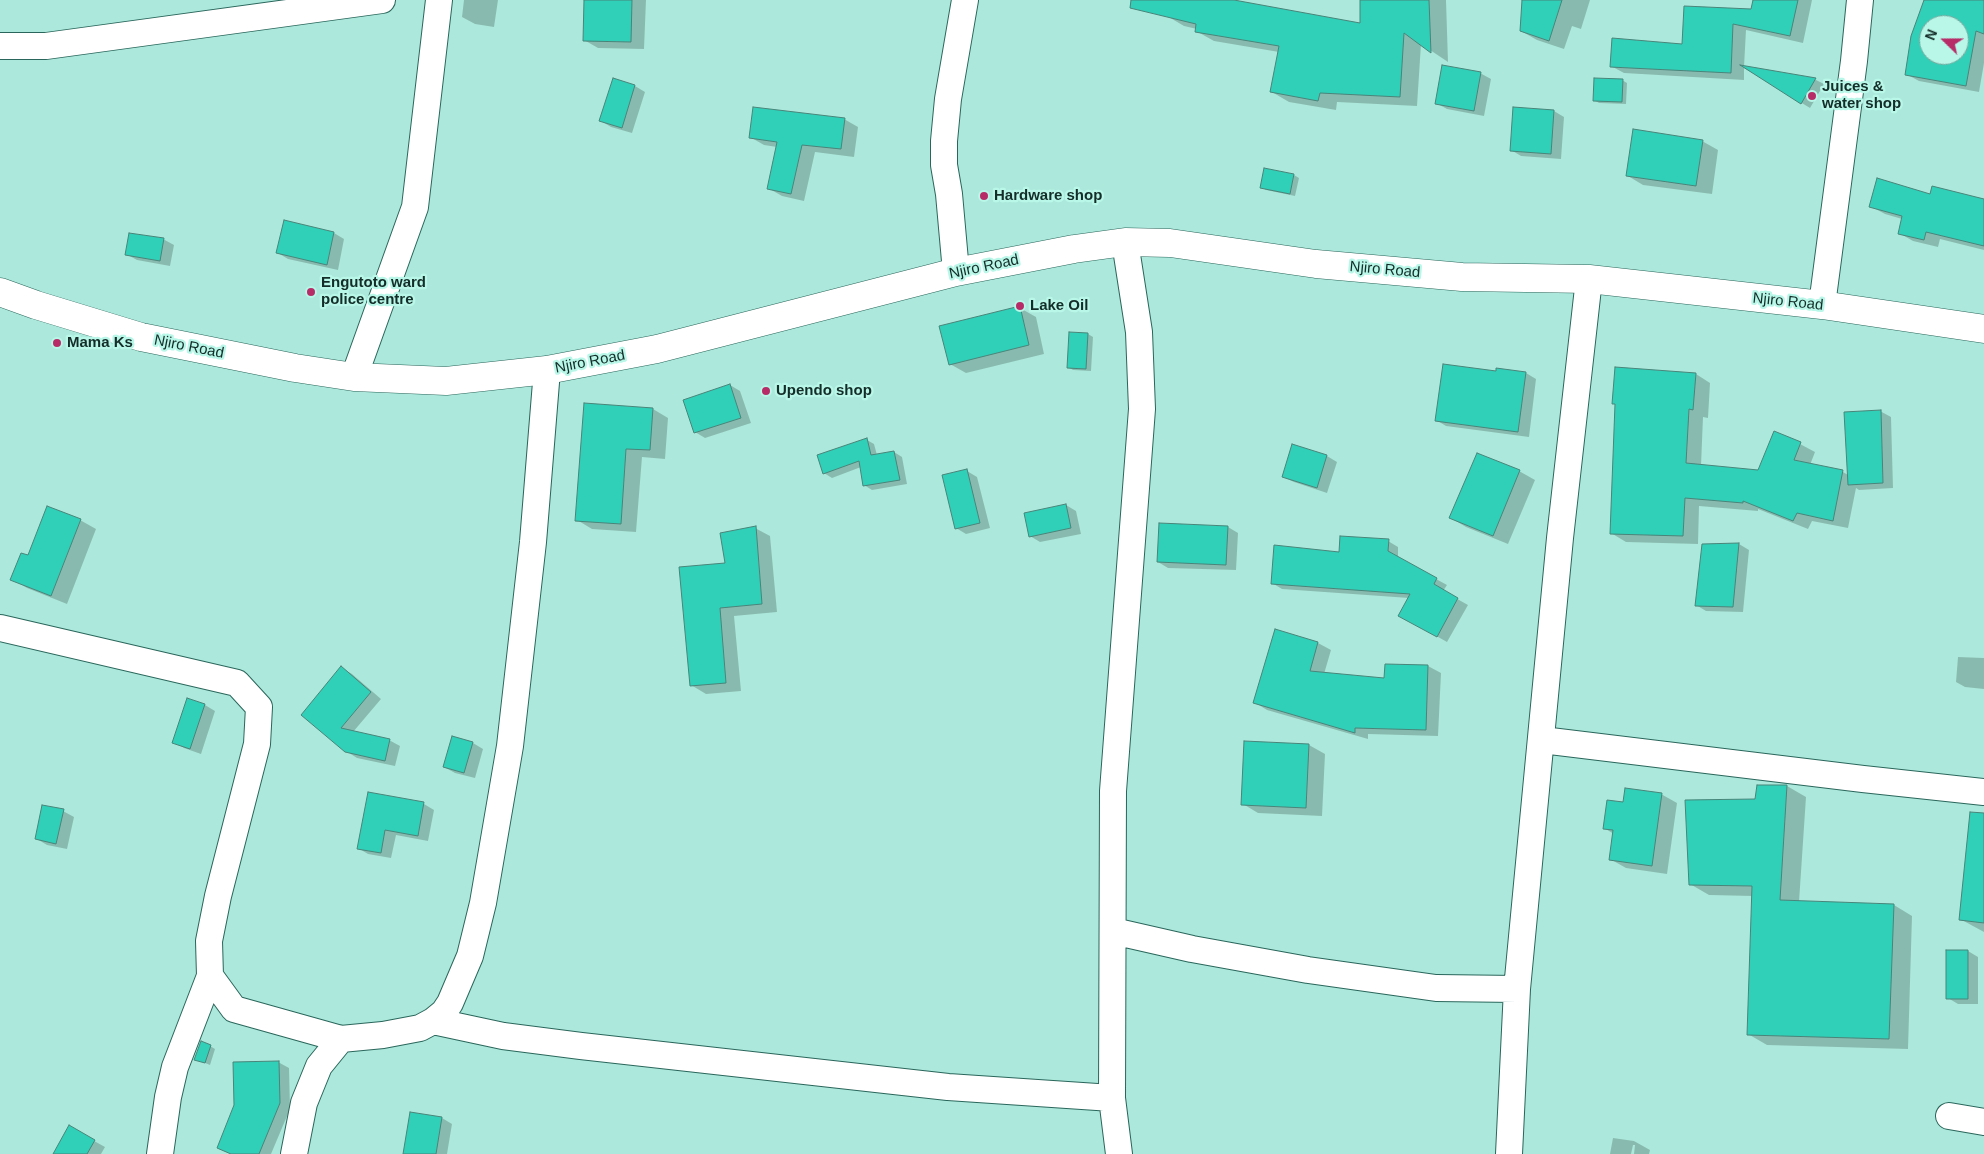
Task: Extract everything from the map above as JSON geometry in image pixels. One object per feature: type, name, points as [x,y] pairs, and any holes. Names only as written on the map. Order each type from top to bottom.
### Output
[{"type":"street","points":[[0,46],[46,46],[382,0]]},
{"type":"street","points":[[354,377],[414,207],[439,0]]},
{"type":"street","points":[[956,272],[949,194],[944,165],[944,141],[948,99],[965,0]]},
{"type":"street","points":[[1822,305],[1854,61],[1860,0]]},
{"type":"street","points":[[1119,1154],[1112,1098],[1113,791],[1142,409],[1140,332],[1126,242]]},
{"type":"street","name":"Njiro Road","points":[[0,292],[141,337],[295,368],[354,377],[446,381],[547,370],[657,349],[956,272],[1126,242],[1170,243],[1316,264],[1462,277],[1589,280],[1822,305],[1984,329]]},
{"type":"street","points":[[1510,1154],[1517,989],[1560,538],[1589,280]]},
{"type":"street","points":[[210,976],[234,1009],[341,1039],[420,1028],[444,1012],[450,1003],[470,956],[483,903],[510,746],[533,542],[547,370]]},
{"type":"street","points":[[2,635],[237,683],[259,707],[257,744],[218,896],[209,941],[210,976],[175,1067],[168,1097],[160,1154]]},
{"type":"street","points":[[1542,740],[1984,792]]},
{"type":"street","points":[[1113,931],[1192,949],[1308,970],[1436,988],[1517,989]]},
{"type":"street","points":[[433,1021],[503,1036],[581,1046],[948,1087],[1112,1098]]},
{"type":"street","points":[[294,1154],[304,1103],[319,1066],[341,1039]]},
{"type":"street","points":[[1949,1116],[1984,1122]]},
{"type":"building","points":[[584,0],[632,0],[631,42],[583,41]]},
{"type":"building","points":[[1131,0],[1234,0],[1360,23],[1360,0],[1429,0],[1431,53],[1404,33],[1400,97],[1320,93],[1318,101],[1270,92],[1279,46],[1195,32],[1196,24],[1130,8]]},
{"type":"building","points":[[1522,0],[1562,0],[1549,41],[1520,31]]},
{"type":"building","points":[[1753,0],[1798,0],[1790,36],[1733,24],[1731,73],[1610,67],[1612,38],[1682,44],[1684,6],[1751,9]]},
{"type":"building","points":[[1924,0],[1984,0],[1984,34],[1976,31],[1966,86],[1905,75],[1911,36]]},
{"type":"building","points":[[1442,65],[1481,72],[1474,111],[1435,104]]},
{"type":"building","points":[[1740,65],[1816,78],[1801,104]]},
{"type":"building","points":[[613,78],[635,85],[622,128],[599,121]]},
{"type":"building","points":[[1594,78],[1623,79],[1622,102],[1593,101]]},
{"type":"building","points":[[753,107],[845,118],[841,149],[802,145],[791,194],[767,189],[777,142],[749,138]]},
{"type":"building","points":[[1513,107],[1554,110],[1551,154],[1510,151]]},
{"type":"building","points":[[1633,129],[1703,140],[1696,186],[1626,176]]},
{"type":"building","points":[[1264,168],[1294,174],[1290,194],[1260,188]]},
{"type":"building","points":[[1877,178],[1930,194],[1932,186],[1984,199],[1984,246],[1926,232],[1924,240],[1898,234],[1902,216],[1869,207]]},
{"type":"building","points":[[284,220],[334,232],[327,265],[276,253]]},
{"type":"building","points":[[129,233],[164,238],[160,261],[125,255]]},
{"type":"building","points":[[1020,306],[1029,345],[949,365],[939,326]]},
{"type":"building","points":[[1069,332],[1088,333],[1086,369],[1067,368]]},
{"type":"building","points":[[1443,364],[1496,371],[1496,368],[1526,372],[1518,432],[1435,421]]},
{"type":"building","points":[[1615,367],[1696,373],[1693,410],[1689,409],[1686,463],[1758,470],[1774,431],[1801,442],[1794,460],[1843,470],[1833,521],[1797,513],[1793,521],[1743,501],[1743,503],[1685,498],[1683,536],[1610,534],[1615,404],[1612,404]]},
{"type":"building","points":[[730,384],[741,418],[694,433],[683,400]]},
{"type":"building","points":[[584,403],[653,408],[650,450],[626,449],[621,524],[575,521]]},
{"type":"building","points":[[1881,410],[1883,483],[1848,485],[1844,412]]},
{"type":"building","points":[[867,438],[871,455],[894,451],[900,480],[863,486],[859,461],[823,474],[817,455]]},
{"type":"building","points":[[1292,444],[1327,455],[1317,488],[1282,477]]},
{"type":"building","points":[[1477,453],[1520,470],[1493,536],[1449,518]]},
{"type":"building","points":[[967,469],[980,523],[955,529],[942,475]]},
{"type":"building","points":[[1066,504],[1071,528],[1029,537],[1024,513]]},
{"type":"building","points":[[47,506],[81,519],[51,596],[10,580],[21,553],[28,555]]},
{"type":"building","points":[[1159,523],[1228,526],[1226,565],[1157,562]]},
{"type":"building","points":[[756,526],[762,604],[720,608],[726,683],[690,686],[679,567],[725,563],[720,533]]},
{"type":"building","points":[[1340,536],[1389,539],[1388,551],[1437,578],[1434,584],[1458,598],[1437,637],[1398,616],[1410,594],[1271,584],[1274,545],[1339,552]]},
{"type":"building","points":[[1739,543],[1733,607],[1695,606],[1702,544]]},
{"type":"building","points":[[1275,629],[1318,642],[1310,671],[1384,678],[1385,664],[1428,665],[1426,730],[1355,728],[1355,733],[1253,703]]},
{"type":"building","points":[[341,666],[371,692],[341,728],[390,739],[385,761],[345,752],[301,715]]},
{"type":"building","points":[[187,698],[205,704],[190,749],[172,743]]},
{"type":"building","points":[[452,736],[473,742],[464,773],[443,767]]},
{"type":"building","points":[[1244,741],[1309,744],[1306,808],[1241,805]]},
{"type":"building","points":[[1757,785],[1787,785],[1780,900],[1894,904],[1889,1039],[1747,1035],[1752,886],[1689,885],[1685,800],[1755,799]]},
{"type":"building","points":[[1625,788],[1662,793],[1652,866],[1609,860],[1613,830],[1603,829],[1607,800],[1623,802]]},
{"type":"building","points":[[368,792],[424,802],[418,836],[385,830],[381,853],[357,849]]},
{"type":"building","points":[[42,805],[64,809],[56,844],[35,839]]},
{"type":"building","points":[[1970,812],[1984,813],[1984,923],[1959,920]]},
{"type":"building","points":[[1946,950],[1968,950],[1968,999],[1946,999]]},
{"type":"building","points":[[201,1041],[211,1045],[205,1063],[194,1060]]},
{"type":"building","points":[[279,1061],[280,1103],[259,1154],[231,1154],[217,1148],[234,1105],[233,1062]]},
{"type":"building","points":[[410,1112],[442,1117],[436,1154],[403,1154]]},
{"type":"building","points":[[69,1125],[95,1140],[87,1154],[53,1154]]},
{"type":"place","name":"Juices & water shop","points":[[1812,96]]},
{"type":"place","name":"Hardware shop","points":[[984,196]]},
{"type":"place","name":"Engutoto ward police centre","points":[[311,292]]},
{"type":"place","name":"Lake Oil","points":[[1020,306]]},
{"type":"place","name":"Mama Ks","points":[[57,343]]},
{"type":"place","name":"Upendo shop","points":[[766,391]]}]
